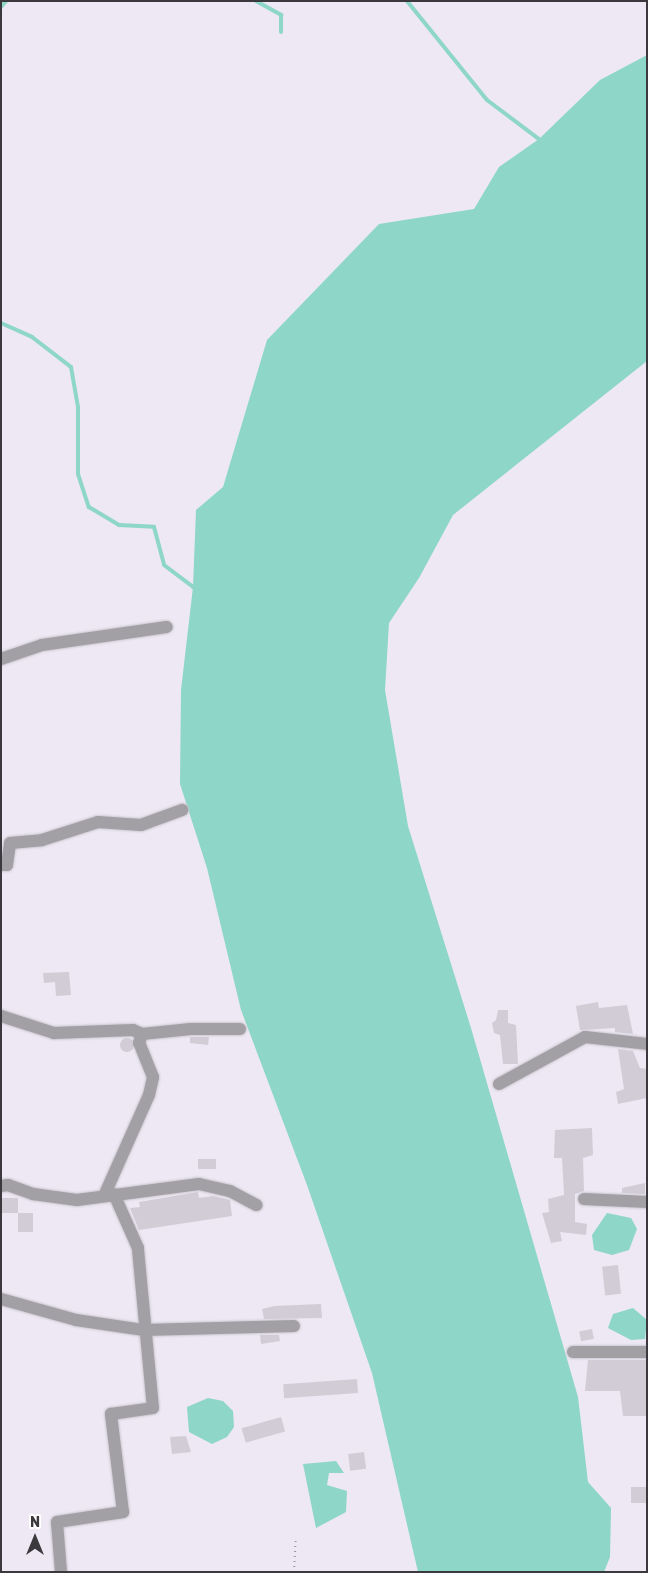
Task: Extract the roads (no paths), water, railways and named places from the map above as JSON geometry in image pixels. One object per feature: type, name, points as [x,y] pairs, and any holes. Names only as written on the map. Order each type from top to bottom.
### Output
[{"type":"street","points":[[1,660],[42,645],[167,627]]},
{"type":"street","points":[[1,865],[7,864],[10,842],[42,840],[98,822],[140,825],[182,810]]},
{"type":"street","points":[[1,1016],[54,1033],[133,1030],[142,1034],[191,1029],[240,1029]]},
{"type":"street","points":[[109,1195],[149,1095],[153,1077],[139,1044],[142,1034]]},
{"type":"street","points":[[499,1084],[585,1037],[647,1044]]},
{"type":"street","points":[[1,1186],[8,1185],[33,1194],[77,1200],[200,1184],[230,1191],[256,1205]]},
{"type":"street","points":[[61,1572],[57,1522],[123,1512],[111,1414],[153,1408],[144,1330],[138,1248],[109,1195]]},
{"type":"street","points":[[584,1200],[647,1202]]},
{"type":"street","points":[[1,1299],[76,1320],[144,1330],[294,1326]]},
{"type":"street","points":[[573,1352],[647,1352]]},
{"type":"waterway","points":[[1,7],[6,1]]},
{"type":"waterway","points":[[256,1],[281,15],[281,32]]},
{"type":"waterway","points":[[407,1],[487,100],[539,139]]},
{"type":"waterway","points":[[1,323],[32,337],[71,367],[78,407],[78,474],[89,507],[119,525],[154,527],[164,565],[193,587],[197,585]]}]
